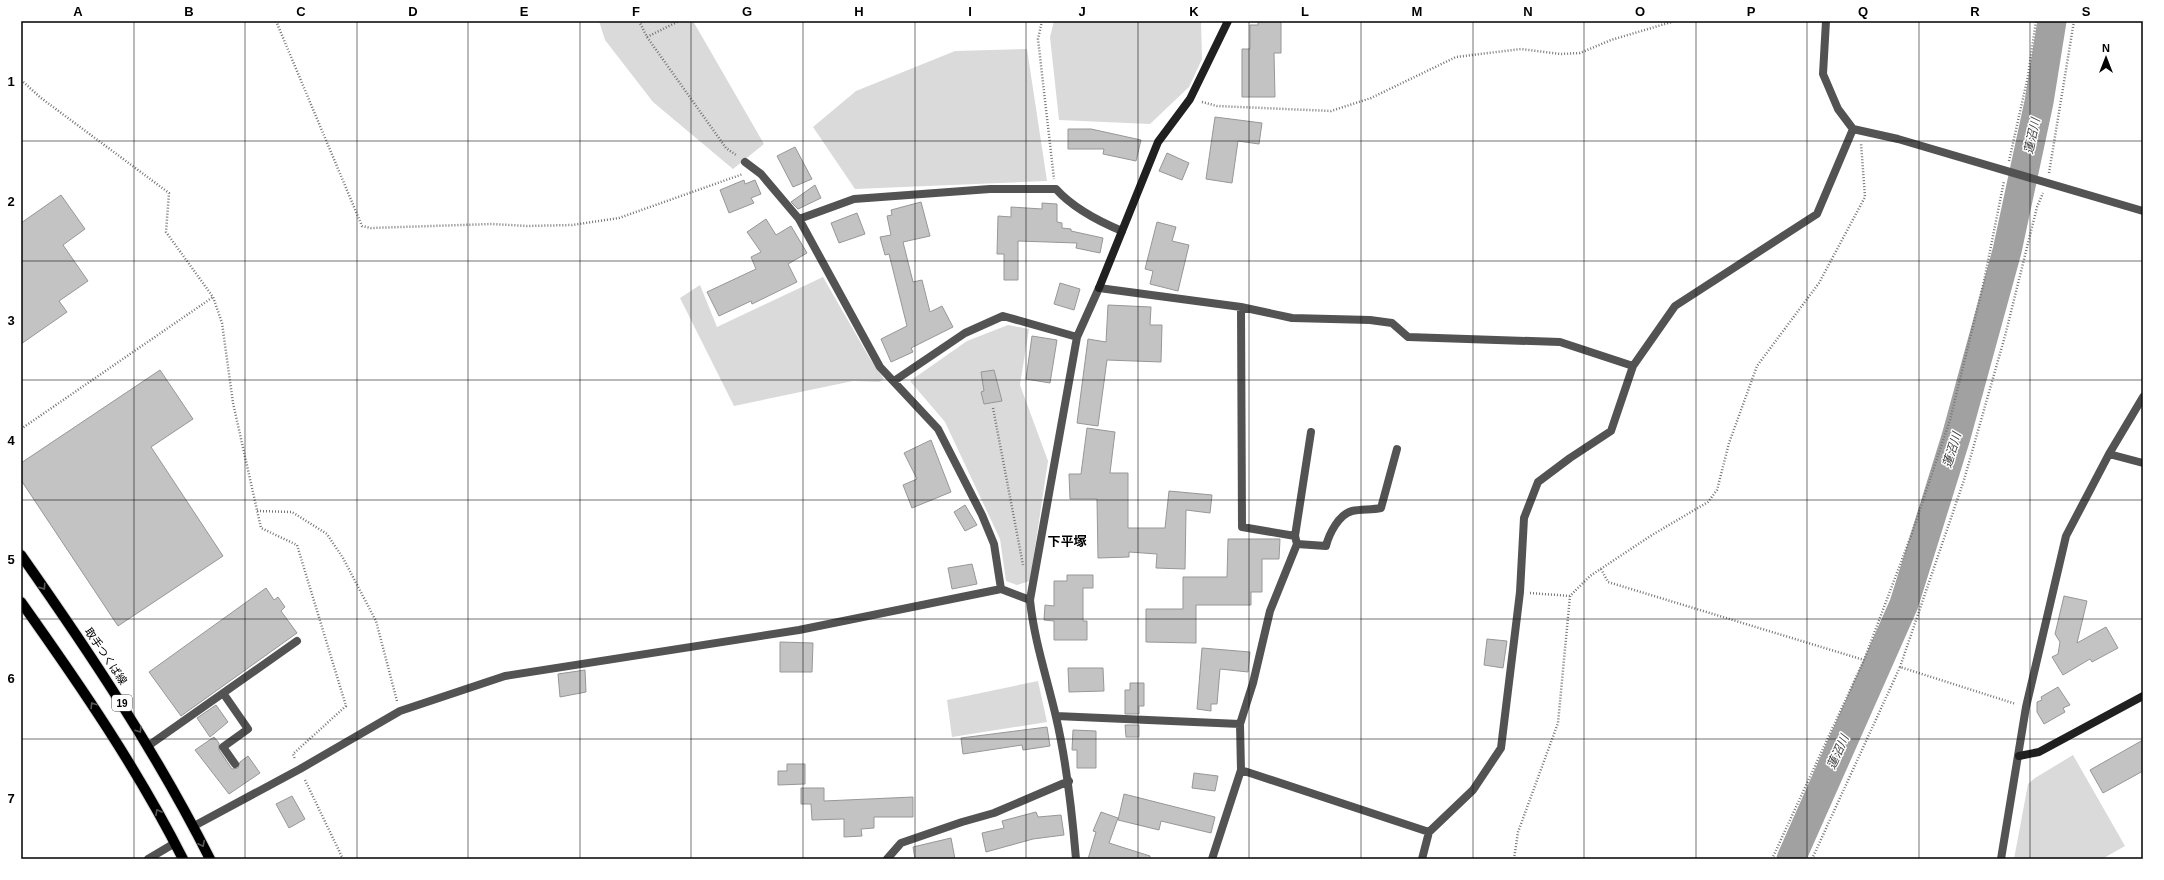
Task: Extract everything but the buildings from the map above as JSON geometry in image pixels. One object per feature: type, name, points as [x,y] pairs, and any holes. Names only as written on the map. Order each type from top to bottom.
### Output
[{"type":"main road","name":"取手つくば線","points":[[21,555],[83,643],[148,746],[194,826],[210,859]]},
{"type":"main road","name":"19","points":[[21,602],[110,732],[183,859]]},
{"type":"street","points":[[1076,859],[1069,781],[1056,716],[1032,625],[1030,600],[1077,338],[1099,288],[1158,142],[1190,99],[1228,21]]},
{"type":"street","points":[[1826,21],[1823,74],[1838,109],[1853,129],[1898,139],[2143,211]]},
{"type":"street","points":[[1422,859],[1429,832],[1473,790],[1501,748],[1520,592],[1524,518],[1538,482],[1570,458],[1611,431],[1633,366],[1675,306],[1817,214],[1853,129]]},
{"type":"street","points":[[745,162],[761,174],[799,219],[880,367],[938,429],[982,515],[994,544],[1001,589]]},
{"type":"street","points":[[799,219],[854,198],[990,189],[1056,189],[1065,199],[1105,224],[1122,231]]},
{"type":"street","points":[[1099,288],[1241,307],[1292,318],[1370,320],[1392,323],[1408,337],[1560,342],[1633,366]]},
{"type":"street","points":[[1241,307],[1242,528],[1296,536]]},
{"type":"street","points":[[894,381],[964,333],[1003,316],[1077,338]]},
{"type":"street","points":[[2001,859],[2026,707],[2066,536],[2109,454],[2143,397]]},
{"type":"street","points":[[1212,859],[1241,770],[1240,724],[1253,683],[1270,611],[1297,544],[1296,536],[1311,432]]},
{"type":"street","points":[[1297,544],[1326,546],[1328,537],[1340,518],[1351,511],[1381,508],[1397,449]]},
{"type":"street","points":[[2109,454],[2143,463]]},
{"type":"street","points":[[194,826],[300,769],[400,711],[505,676],[806,628],[1001,589],[1030,600]]},
{"type":"street","points":[[148,746],[296,641]]},
{"type":"street","points":[[223,693],[248,729],[223,747],[235,764]]},
{"type":"street","points":[[2019,756],[2039,752],[2143,696]]},
{"type":"street","points":[[1056,716],[1240,724]]},
{"type":"street","points":[[1241,770],[1429,832]]},
{"type":"street","points":[[887,859],[901,843],[962,822],[994,813],[1069,781]]},
{"type":"street","points":[[148,859],[175,843]]},
{"type":"path","points":[[276,21],[362,226],[371,228],[492,224],[527,226],[572,225],[619,218],[744,174],[761,174]]},
{"type":"path","points":[[639,21],[647,37],[726,148],[745,162]]},
{"type":"path","points":[[647,37],[679,21]]},
{"type":"path","points":[[1042,21],[1038,39],[1056,189]]},
{"type":"path","points":[[1190,99],[1216,106],[1331,111],[1371,98],[1456,57],[1521,48],[1561,54],[1580,53],[1610,40],[1675,21]]},
{"type":"path","points":[[1772,859],[1864,660],[1912,533],[1950,420],[1984,281],[2003,195],[2028,76],[2036,21]]},
{"type":"path","points":[[1812,859],[1900,667],[1964,480],[2044,183],[2074,21]]},
{"type":"path","points":[[21,80],[41,98],[169,193],[166,232],[212,297],[222,323],[233,402],[261,528],[297,545],[346,706],[293,754],[343,859]]},
{"type":"path","points":[[1514,859],[1518,832],[1558,723],[1570,596],[1590,576],[1708,502],[1717,490],[1729,443],[1757,366],[1819,283],[1865,197],[1863,145],[1853,129]]},
{"type":"path","points":[[21,429],[212,297]]},
{"type":"path","points":[[993,408],[1024,570]]},
{"type":"path","points":[[258,511],[292,512],[327,534],[343,558],[376,621],[400,711]]},
{"type":"path","points":[[1601,569],[1608,582],[1864,660]]},
{"type":"path","points":[[1520,592],[1570,596]]},
{"type":"path","points":[[1900,667],[2026,707]]},
{"type":"shaded area","points":[[599,21],[693,21],[764,144],[733,169],[653,102],[605,40]]},
{"type":"shaded area","points":[[1054,21],[1201,21],[1202,59],[1189,87],[1150,124],[1059,120],[1050,37]]},
{"type":"shaded area","points":[[1027,49],[1047,181],[855,189],[813,127],[856,91],[955,51]]},
{"type":"shaded area","points":[[823,277],[869,357],[884,379],[879,382],[853,381],[734,406],[680,298],[700,285],[717,327]]},
{"type":"shaded area","points":[[1008,325],[1029,329],[1020,385],[1048,461],[1030,581],[1017,585],[1006,581],[1000,539],[945,422],[910,381],[967,341]]},
{"type":"shaded area","points":[[1038,681],[1047,722],[952,737],[947,700]]},
{"type":"shaded area","points":[[2073,755],[2125,846],[2102,859],[2014,859],[2028,784],[2035,778]]},
{"type":"waterway","name":"蓮沼川","points":[[1791,859],[1904,604],[1956,437],[2007,251],[2039,102],[2052,21]]},
{"type":"district","name":"下平塚","points":[[1067,541]]}]
